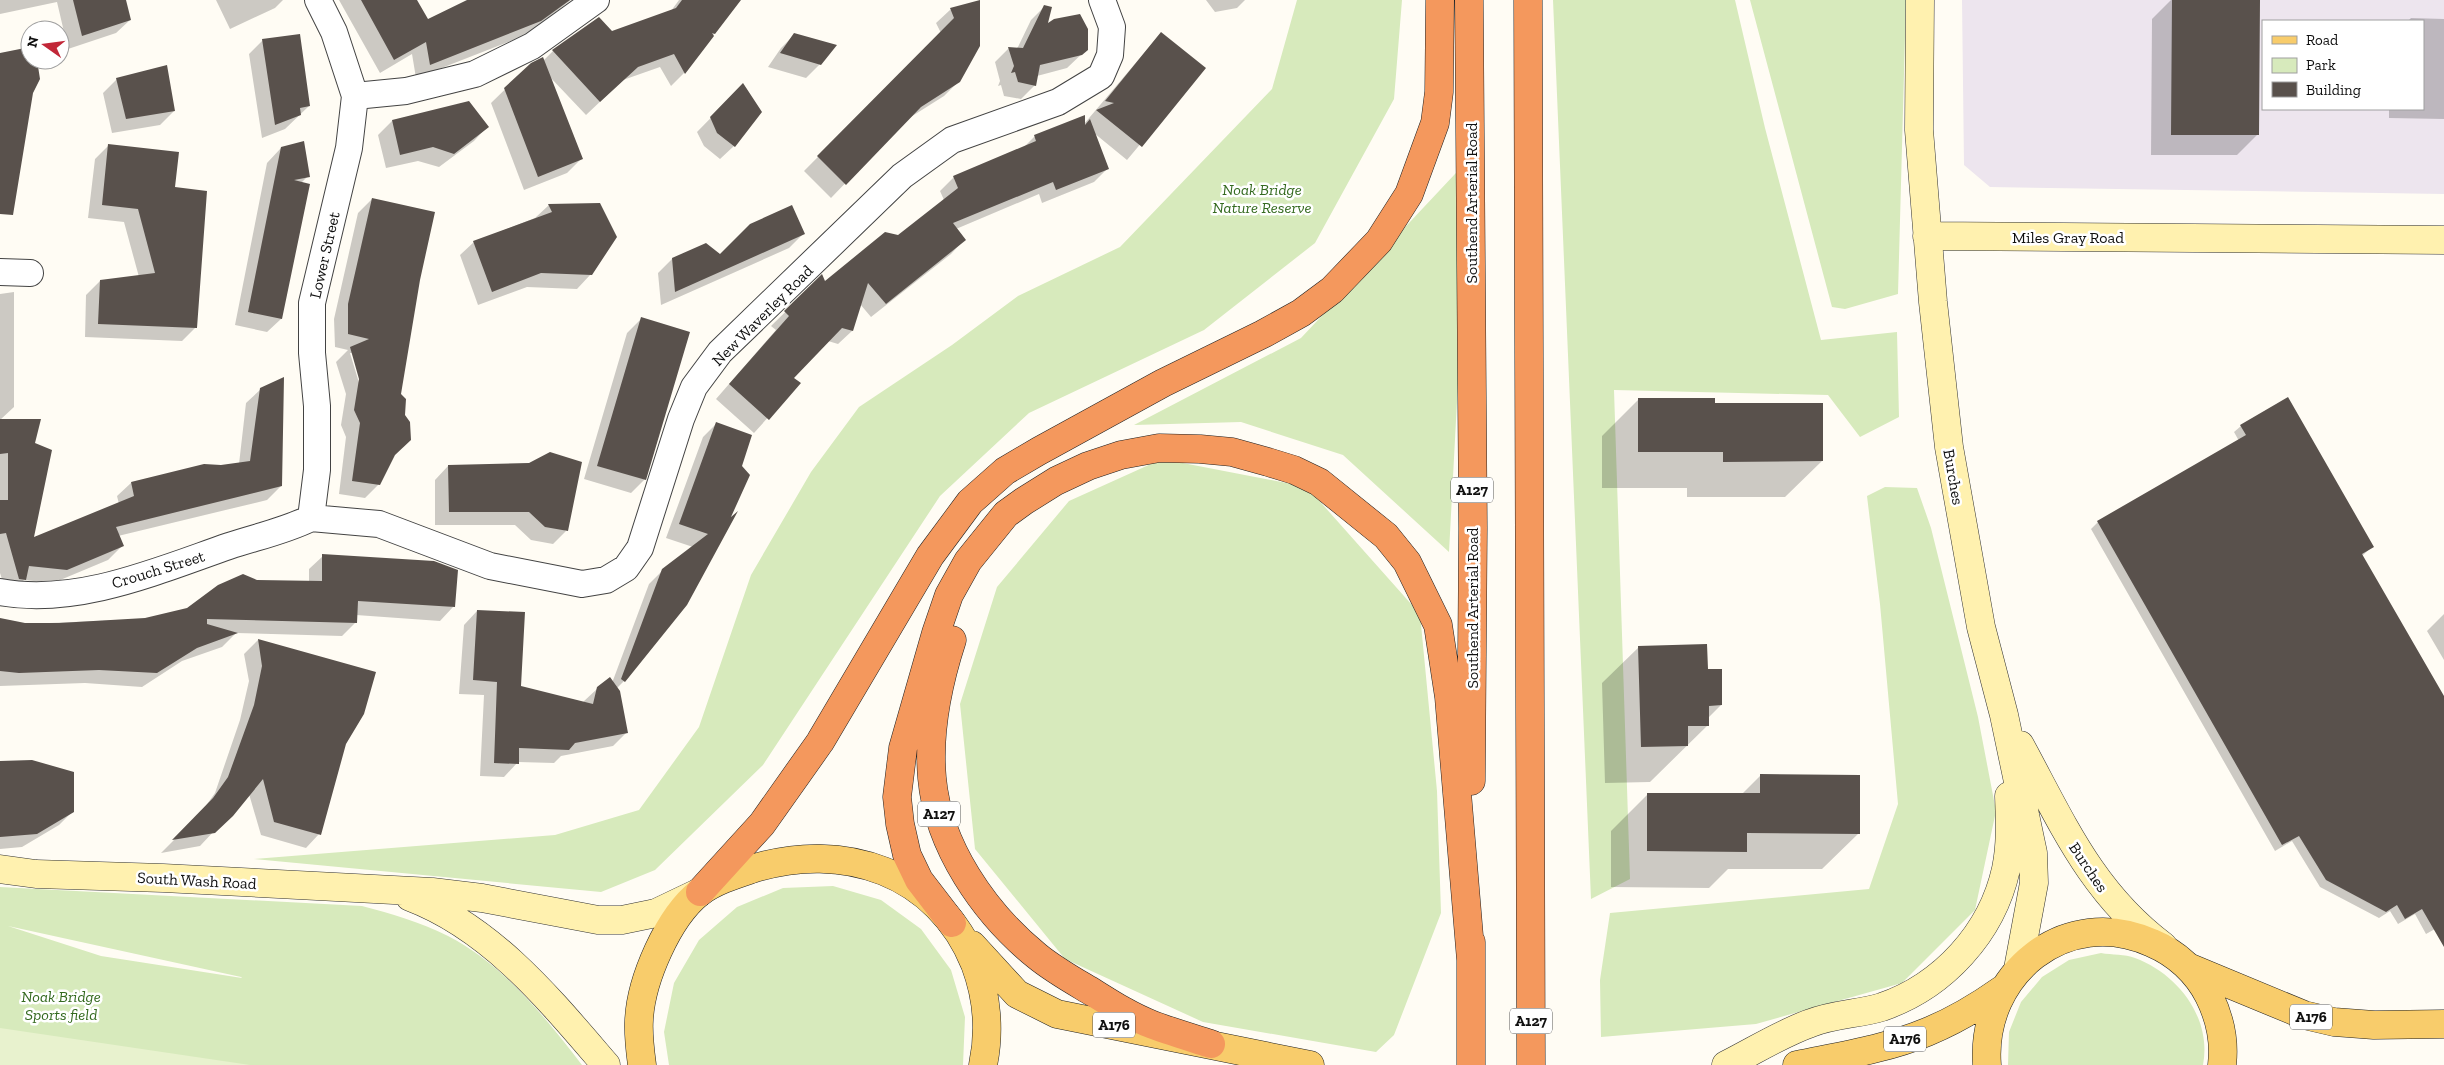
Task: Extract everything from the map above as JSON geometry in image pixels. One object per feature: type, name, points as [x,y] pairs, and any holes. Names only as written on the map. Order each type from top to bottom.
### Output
[{"type":"highway","points":[[700,892],[762,824],[810,757],[930,556],[970,502],[1006,471],[1039,451],[1162,383],[1263,334],[1301,313],[1332,290],[1379,241],[1409,194],[1435,124],[1439,92],[1440,0]]},
{"type":"highway","name":"Southend Arterial Road","points":[[1469,0],[1472,518],[1471,1065]]},
{"type":"highway","name":"A127","points":[[1528,0],[1531,1065]]},
{"type":"highway","name":"A127","points":[[952,923],[919,880],[907,854],[900,824],[897,797],[903,748],[936,632],[949,595],[987,535],[1006,514],[1024,500],[1056,481],[1088,466],[1121,454],[1150,450],[1200,448],[1232,452],[1294,470],[1319,482],[1386,536],[1407,562],[1438,625],[1449,697],[1470,969]]},
{"type":"highway","name":"A127","points":[[1056,481],[1031,503],[991,550],[962,612],[947,656],[932,741],[932,778],[936,804],[946,834],[961,866],[979,893],[1015,936],[1037,956],[1067,977],[1128,1013],[1152,1025],[1211,1044]]},
{"type":"main road","points":[[642,1065],[639,1018],[652,963],[663,940],[680,913],[700,892],[728,877],[780,860],[826,858],[855,862],[881,870],[909,883],[930,900],[952,923],[969,950],[980,977],[987,1026],[983,1065]]},
{"type":"main road","name":"A176","points":[[952,923],[1017,994],[1057,1014],[1308,1065],[1323,1065]]},
{"type":"main road","points":[[1987,1065],[1986,1046],[1991,1016],[2011,979],[2035,954],[2055,943],[2076,936],[2099,932],[2122,933],[2141,938],[2177,958],[2203,985],[2218,1014],[2224,1048],[2222,1065]]},
{"type":"main road","name":"A176","points":[[2177,958],[2304,1016],[2326,1021],[2374,1025],[2444,1024]]},
{"type":"main road","name":"A176","points":[[1797,1065],[1926,1033],[1983,1003],[2011,979]]},
{"type":"street","name":"Lower Street","points":[[311,518],[317,470],[317,406],[312,352],[312,303],[348,148],[355,96],[334,32],[318,0]]},
{"type":"street","points":[[355,96],[406,91],[475,74],[532,46],[596,0]]},
{"type":"street","name":"New Waverley Road","points":[[311,518],[379,524],[490,566],[582,584],[606,580],[626,568],[640,548],[681,419],[694,387],[720,352],[902,176],[952,140],[1058,102],[1102,76],[1110,55],[1112,27],[1102,0]]},
{"type":"street","points":[[1920,0],[1918,117],[1927,236]]},
{"type":"street","name":"Miles Gray Road","points":[[1927,236],[2444,240]]},
{"type":"street","name":"Burches","points":[[1927,236],[1949,447],[1981,627],[2004,715],[2033,853],[2034,882],[2011,979]]},
{"type":"street","points":[[0,272],[30,273]]},
{"type":"street","name":"Crouch Street","points":[[0,592],[22,596],[66,594],[142,576],[293,527],[311,518]]},
{"type":"street","points":[[1726,1065],[1811,1022],[1880,1007],[1906,997],[1937,978],[1964,952],[1984,924],[1997,898],[2006,869],[2010,838],[2004,715]]},
{"type":"street","name":"Burches","points":[[2004,715],[2080,858],[2121,911],[2177,958]]},
{"type":"street","name":"South Wash Road","points":[[0,869],[36,874],[162,878],[432,892],[482,898],[598,920],[622,920],[656,913],[700,892]]},
{"type":"street","name":"South Wash Road","points":[[394,891],[425,903],[455,919],[508,959],[539,989],[606,1065]]},
{"type":"shaded area","points":[[1962,0],[2444,0],[2444,194],[1990,187],[1964,165]]},
{"type":"green space","name":"Noak Bridge Nature Reserve","points":[[1297,0],[1402,0],[1394,99],[1315,243],[1204,330],[1029,413],[940,496],[763,765],[655,870],[601,892],[254,859],[555,835],[639,810],[699,727],[751,575],[811,472],[859,407],[952,345],[1018,296],[1120,247],[1272,89]]},
{"type":"green space","points":[[1553,0],[1735,0],[1765,128],[1821,340],[1897,332],[1899,417],[1860,437],[1828,395],[1614,390],[1630,879],[1591,899]]},
{"type":"green space","points":[[1750,0],[1906,0],[1898,294],[1845,309],[1832,307]]},
{"type":"green space","points":[[1470,158],[1449,552],[1343,455],[1241,422],[1134,425],[1301,338]]},
{"type":"green space","points":[[1162,459],[1307,487],[1420,614],[1437,791],[1441,913],[1394,1035],[1376,1052],[1203,1022],[1065,959],[975,849],[960,704],[997,587],[1069,501]]},
{"type":"green space","points":[[1885,487],[1917,488],[1931,528],[1978,717],[1996,811],[1975,910],[1902,983],[1756,1024],[1601,1037],[1600,980],[1610,913],[1869,889],[1898,804],[1880,604],[1867,496]]},
{"type":"green space","points":[[833,886],[881,900],[921,929],[951,970],[965,1017],[963,1065],[669,1065],[664,1032],[674,983],[699,940],[737,907],[783,888]]},
{"type":"green space","name":"Noak Bridge Sports field","points":[[0,887],[362,906],[395,915],[448,936],[487,961],[505,976],[538,1010],[582,1065],[0,1065]],"holes":[[[8,926],[241,977],[101,956]]]},
{"type":"green space","points":[[2101,953],[2135,958],[2151,965],[2178,986],[2197,1015],[2202,1031],[2203,1065],[2008,1065],[2009,1032],[2021,1002],[2042,977],[2069,960]]},
{"type":"green space","points":[[0,1028],[250,1065],[0,1065]]},
{"type":"building","points":[[73,0],[126,0],[131,20],[82,36]]},
{"type":"building","points":[[361,0],[417,0],[428,19],[467,0],[570,0],[541,21],[430,65],[426,42],[394,60]]},
{"type":"building","points":[[682,0],[741,0],[715,34],[712,33],[714,36],[685,74],[674,54],[638,67],[600,102],[552,50],[599,17],[612,31],[676,8]]},
{"type":"building","points":[[980,0],[980,46],[960,82],[921,107],[846,185],[817,156],[954,18],[950,8]]},
{"type":"building","points":[[2172,0],[2260,0],[2259,135],[2171,135]]},
{"type":"building","points":[[1044,5],[1052,7],[1048,23],[1054,19],[1080,14],[1088,29],[1088,50],[1082,55],[1040,65],[1036,86],[1018,82],[1015,72],[1011,73],[1014,66],[1008,47],[1023,48]]},
{"type":"building","points":[[1161,32],[1206,68],[1142,147],[1096,110],[1114,103],[1105,101]]},
{"type":"building","points":[[794,33],[837,45],[821,65],[780,53]]},
{"type":"building","points":[[300,34],[310,106],[300,108],[301,115],[275,125],[262,39]]},
{"type":"building","points":[[20,49],[20,70],[39,70],[40,79],[33,93],[13,215],[0,214],[0,53]]},
{"type":"building","points":[[543,57],[583,159],[538,177],[504,88],[531,63]]},
{"type":"building","points":[[167,65],[175,111],[126,119],[116,78]]},
{"type":"building","points":[[743,83],[762,112],[735,147],[717,133],[710,117]]},
{"type":"building","points":[[469,101],[489,127],[454,154],[433,147],[400,155],[392,120]]},
{"type":"building","points":[[1085,115],[1085,125],[1090,119],[1109,169],[1056,190],[1053,182],[953,223],[966,240],[886,304],[868,283],[853,331],[842,328],[794,378],[801,383],[769,420],[729,384],[789,316],[784,311],[822,274],[825,281],[885,232],[898,235],[958,188],[953,176],[1036,141],[1034,135]]},
{"type":"building","points":[[304,141],[310,177],[294,180],[310,184],[282,319],[248,312],[281,147]]},
{"type":"building","points":[[108,144],[179,152],[175,187],[207,191],[197,328],[98,324],[100,280],[155,273],[138,209],[102,205]]},
{"type":"building","points":[[372,198],[435,212],[420,280],[401,394],[406,399],[405,415],[410,422],[411,440],[395,455],[380,485],[352,481],[360,423],[354,410],[359,379],[350,347],[369,339],[348,334],[348,304]]},
{"type":"building","points":[[600,203],[617,237],[592,275],[541,273],[492,292],[473,241],[552,212],[548,204]]},
{"type":"building","points":[[792,205],[805,234],[675,292],[672,258],[706,243],[720,254],[750,224]]},
{"type":"building","points":[[641,317],[690,332],[646,480],[597,466]]},
{"type":"building","points":[[284,377],[282,486],[116,527],[124,546],[67,570],[29,566],[26,580],[19,579],[6,533],[0,534],[0,500],[8,500],[8,453],[0,454],[0,419],[41,419],[35,443],[52,450],[34,537],[134,496],[131,482],[204,464],[221,465],[250,461],[260,388]]},
{"type":"building","points":[[2288,397],[2374,547],[2362,554],[2444,696],[2444,947],[2422,909],[2405,919],[2397,905],[2386,912],[2326,880],[2299,836],[2282,845],[2097,521],[2246,435],[2240,425]]},
{"type":"building","points":[[1638,398],[1715,398],[1715,403],[1823,403],[1823,461],[1723,462],[1723,452],[1638,452]]},
{"type":"building","points":[[716,422],[752,435],[742,466],[750,475],[731,517],[738,511],[687,605],[625,682],[621,679],[662,569],[708,534],[679,524]]},
{"type":"building","points":[[550,452],[582,462],[568,531],[545,527],[529,512],[449,512],[448,465],[529,463]]},
{"type":"building","points":[[322,554],[434,561],[458,570],[455,607],[358,601],[357,623],[207,619],[207,624],[238,633],[197,648],[157,673],[99,670],[19,673],[0,671],[0,618],[25,623],[59,623],[145,618],[187,608],[218,585],[243,574],[257,580],[322,581]]},
{"type":"building","points":[[477,610],[525,612],[521,686],[593,704],[597,687],[610,677],[620,691],[628,733],[575,743],[569,750],[519,748],[519,764],[494,763],[497,682],[473,680]]},
{"type":"building","points":[[258,639],[376,672],[364,714],[346,744],[321,835],[274,822],[263,779],[233,816],[215,833],[172,840],[213,798],[228,777],[254,705],[262,666]]},
{"type":"building","points":[[1707,644],[1708,669],[1722,669],[1722,705],[1709,706],[1709,726],[1688,726],[1688,746],[1641,747],[1638,646]]},
{"type":"building","points":[[32,760],[74,772],[74,812],[37,834],[0,837],[0,761]]},
{"type":"building","points":[[1760,774],[1860,775],[1860,834],[1747,833],[1747,852],[1647,851],[1647,793],[1760,793]]}]
